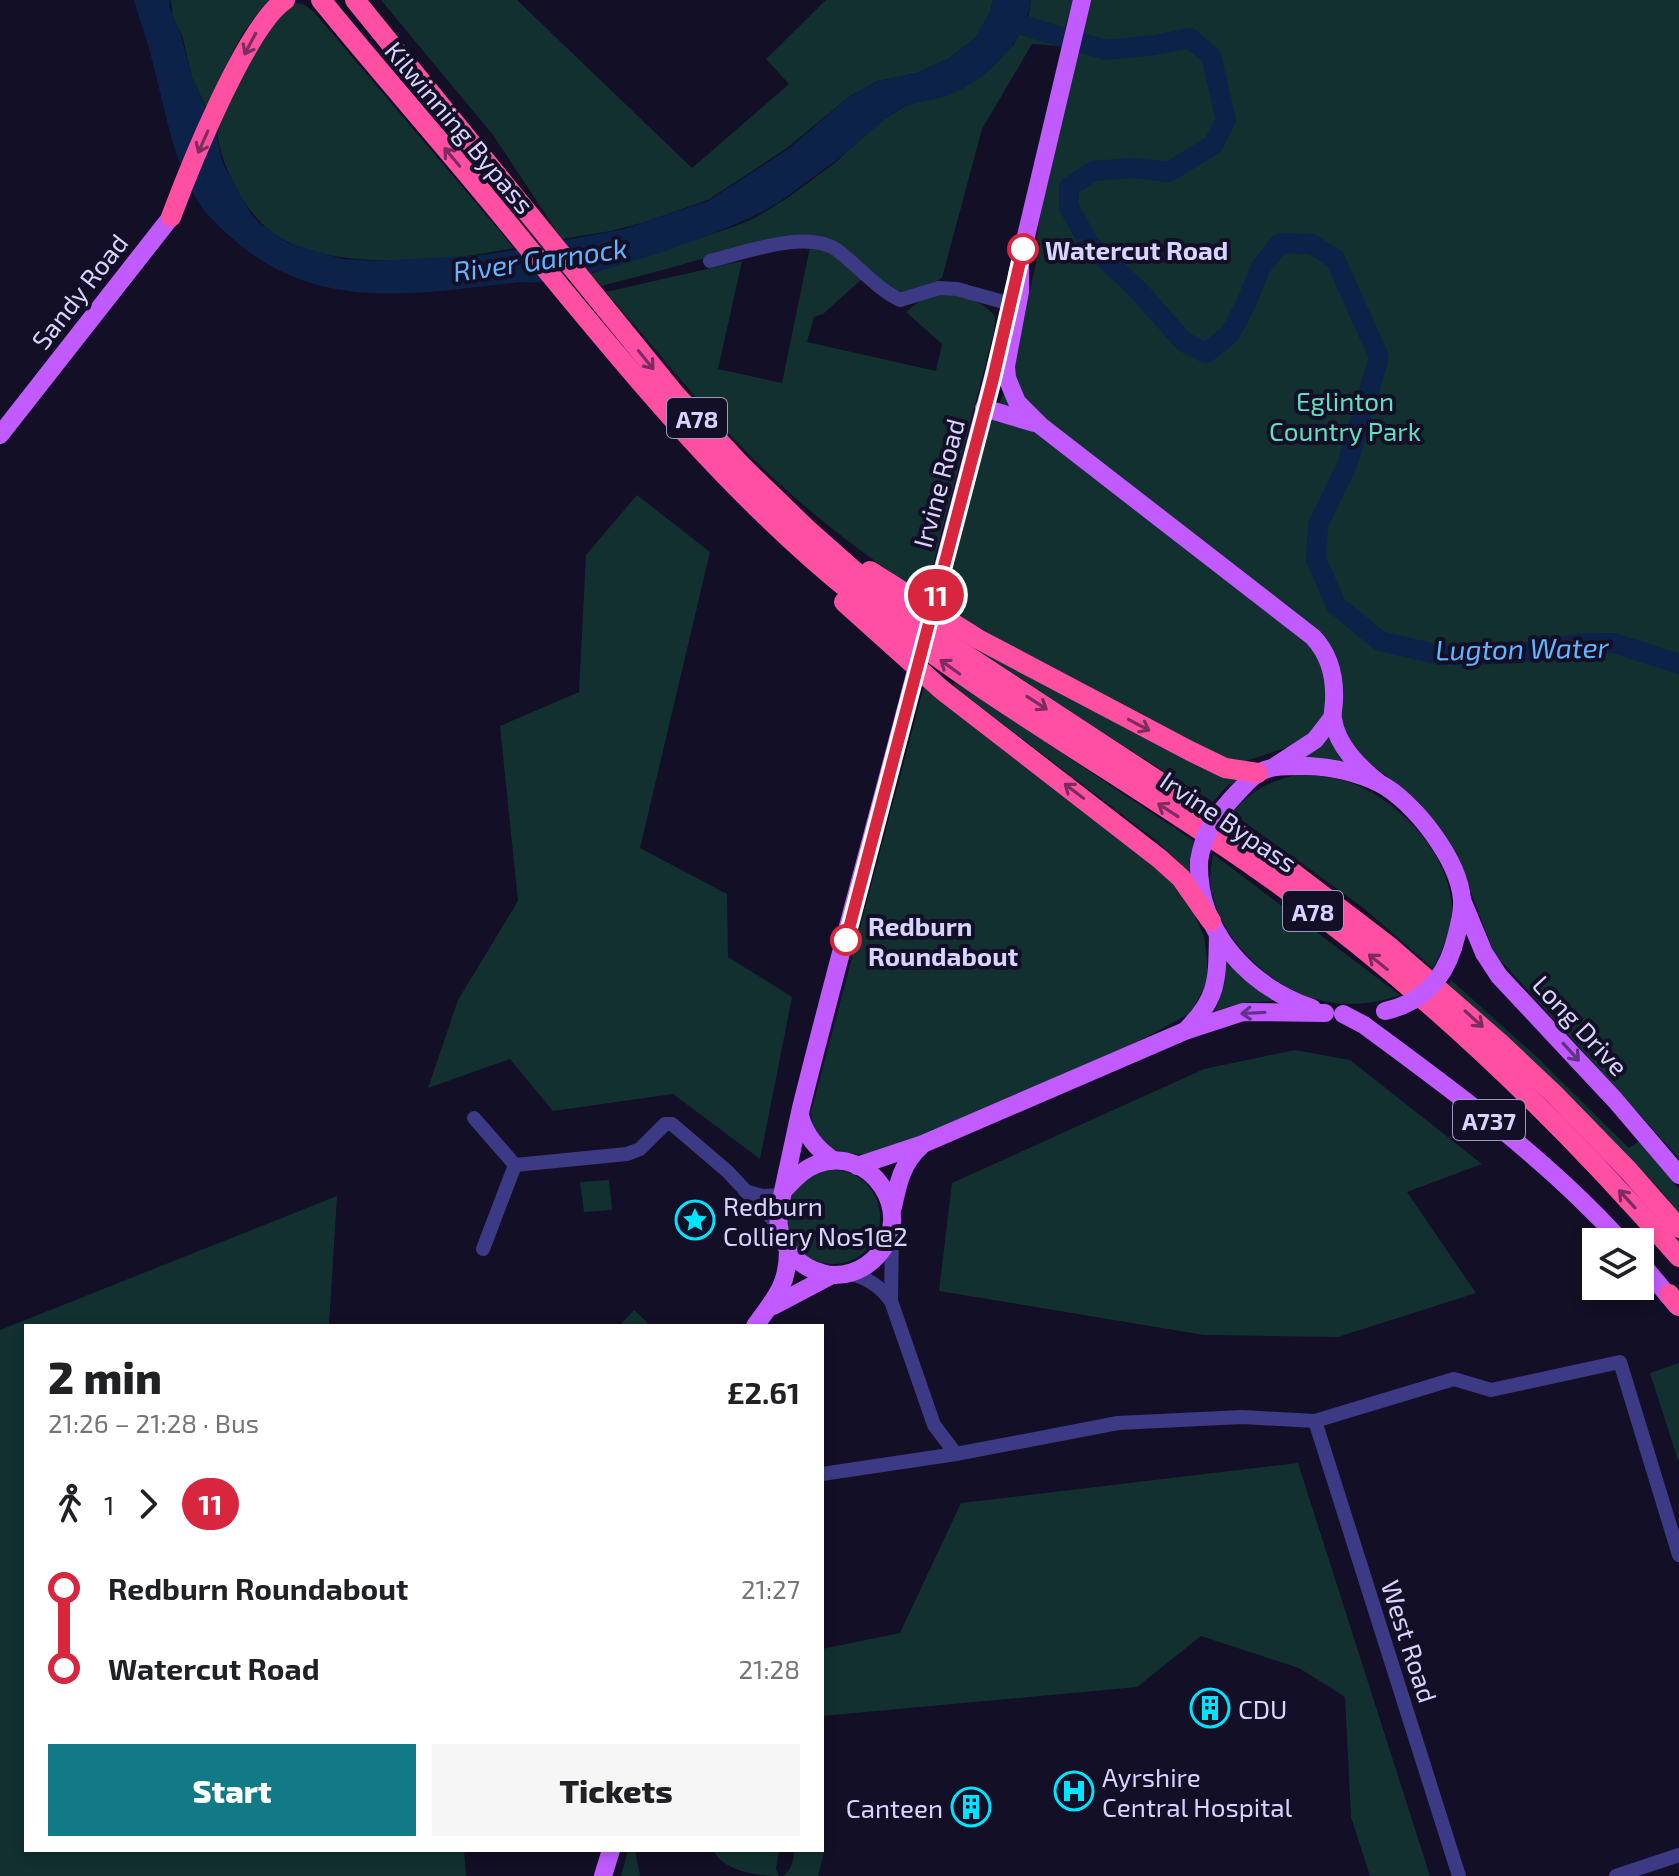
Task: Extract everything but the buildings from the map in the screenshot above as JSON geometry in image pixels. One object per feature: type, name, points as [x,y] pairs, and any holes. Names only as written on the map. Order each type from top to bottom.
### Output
[{"type":"highway","points":[[171,217],[224,95],[259,27],[285,0]]},
{"type":"highway","points":[[308,0],[373,65]]},
{"type":"highway","name":"Kilwinning Bypass","points":[[321,0],[658,403],[759,509],[835,579],[899,620]]},
{"type":"highway","name":"Kilwinning Bypass","points":[[355,0],[675,394],[743,467],[899,620]]},
{"type":"highway","points":[[759,509],[802,565],[942,690],[1181,878],[1214,927]]},
{"type":"highway","points":[[807,529],[978,639],[1190,751],[1225,768],[1266,770]]},
{"type":"highway","name":"Irvine Bypass","points":[[899,620],[1262,849],[1390,947],[1554,1094],[1679,1228]]},
{"type":"highway","name":"Irvine Bypass","points":[[899,620],[968,680],[1254,866],[1345,935],[1433,1007],[1538,1104],[1679,1257]]},
{"type":"main road","name":"Irvine Road","points":[[783,1193],[800,1116],[984,408],[1014,305],[1020,265],[1080,9]]},
{"type":"main road","name":"Sandy Road","points":[[0,435],[171,217]]},
{"type":"main road","points":[[857,1166],[923,1144],[1185,1031],[1243,1012],[1334,1014],[1385,1011],[1409,1004],[1427,993],[1445,969],[1453,948],[1462,900],[1455,875],[1434,835],[1415,812],[1361,769],[1349,754],[1333,711],[1335,683],[1326,655],[1307,630],[1041,426],[1017,402],[1008,385],[1006,366],[1014,305]]},
{"type":"main road","points":[[990,389],[1017,402]]},
{"type":"main road","points":[[984,408],[1041,426]]},
{"type":"main road","points":[[1333,711],[1315,740],[1266,770],[1237,793],[1214,819],[1201,848],[1198,878],[1214,927],[1230,954],[1259,981],[1288,999],[1334,1014]]},
{"type":"main road","points":[[1266,770],[1319,767],[1379,783]]},
{"type":"main road","name":"Long Drive","points":[[1462,900],[1484,953],[1499,976],[1615,1100],[1679,1175]]},
{"type":"main road","points":[[1185,1031],[1203,1013],[1215,990],[1214,927]]},
{"type":"main road","name":"A737","points":[[1334,1014],[1364,1025],[1501,1130],[1563,1183],[1608,1228]]},
{"type":"main road","points":[[800,1116],[809,1138],[819,1150],[833,1160],[857,1166],[876,1177],[887,1191],[892,1216]]},
{"type":"main road","points":[[770,1308],[839,1275],[864,1267],[877,1256],[887,1242],[906,1162],[923,1144]]},
{"type":"main road","points":[[833,1160],[802,1173],[783,1193],[778,1225],[788,1250],[801,1264],[839,1275]]},
{"type":"main road","points":[[757,1324],[770,1308],[786,1278],[788,1250]]},
{"type":"main road","points":[[1654,1278],[1676,1303]]},
{"type":"main road","points":[[603,1876],[610,1852]]},
{"type":"street","points":[[710,261],[784,244],[814,241],[836,250],[900,300],[939,288],[957,289],[1014,305]]},
{"type":"street","points":[[474,1118],[515,1165]]},
{"type":"street","points":[[515,1165],[627,1154],[640,1149],[665,1124],[672,1124],[727,1171],[778,1225]]},
{"type":"street","points":[[483,1249],[515,1165]]},
{"type":"street","points":[[745,1191],[762,1196],[783,1193]]},
{"type":"street","points":[[892,1216],[891,1301],[934,1425],[956,1454]]},
{"type":"street","points":[[839,1275],[868,1280],[891,1301]]},
{"type":"street","points":[[824,1474],[956,1454],[1118,1423],[1242,1417],[1315,1421],[1454,1379],[1491,1390],[1620,1362],[1679,1555]]},
{"type":"street","name":"West Road","points":[[1315,1421],[1459,1876]]},
{"type":"street","points":[[1616,1876],[1679,1855]]},
{"type":"green space","points":[[171,0],[270,0],[249,24],[207,109],[192,78],[182,35],[173,19]]},
{"type":"green space","points":[[381,0],[517,0],[692,168],[789,84],[766,59],[826,0],[993,0],[990,13],[975,38],[948,59],[917,73],[878,81],[850,96],[787,148],[708,200],[645,222],[562,239],[493,135]]},
{"type":"green space","points":[[1031,0],[1073,0],[1060,46],[1032,44],[982,129],[942,278],[914,293],[900,296],[823,237],[809,235],[766,240],[601,286],[590,274],[733,227],[786,199],[836,162],[873,127],[908,104],[952,94],[1013,45],[1028,19]]},
{"type":"green space","name":"Eglinton Country Park","points":[[1089,0],[1679,0],[1679,1158],[1494,953],[1462,868],[1420,803],[1373,765],[1342,755],[1350,766],[1303,758],[1312,749],[1285,748],[1243,762],[1220,758],[945,610],[963,520],[985,439],[1014,367],[1040,243],[1036,242],[1046,181]]},
{"type":"green space","points":[[293,2],[305,5],[315,13],[514,248],[461,257],[399,261],[338,257],[286,241],[254,215],[226,168],[219,145],[219,131],[257,43]]},
{"type":"green space","points":[[810,247],[830,252],[863,278],[823,314],[814,317],[807,342],[936,371],[942,344],[906,312],[925,298],[946,295],[975,301],[995,317],[994,332],[925,596],[826,523],[756,462],[606,292],[742,261],[718,369],[782,383]]},
{"type":"green space","points":[[637,495],[710,552],[640,848],[727,894],[728,957],[792,997],[760,1159],[673,1094],[553,1111],[510,1059],[428,1088],[458,1000],[518,901],[500,726],[579,692],[586,555]]},
{"type":"green space","points":[[967,639],[1244,776],[1233,785],[1229,784],[1213,802],[963,645]]},
{"type":"green space","points":[[955,682],[1194,841],[1189,864],[1193,867],[1191,881],[1181,864],[1157,841],[957,689],[953,685]]},
{"type":"green space","points":[[924,686],[1174,882],[1191,907],[1204,936],[1207,982],[1191,1013],[1133,1044],[921,1136],[869,1155],[838,1152],[814,1132],[811,1112]]},
{"type":"green space","points":[[1300,774],[1343,780],[1367,790],[1403,815],[1432,850],[1450,889],[1452,910],[1446,940],[1433,968],[1362,907],[1232,813],[1262,787]]},
{"type":"green space","points":[[1213,854],[1400,995],[1375,1002],[1328,1002],[1306,996],[1266,973],[1248,957],[1220,917],[1211,887]]},
{"type":"green space","points":[[1226,958],[1273,998],[1272,1001],[1242,1003],[1215,1011],[1225,982]]},
{"type":"green space","points":[[1451,980],[1537,1057],[1629,1148],[1639,1141],[1679,1189],[1679,1213],[1659,1188],[1532,1061],[1448,984]]},
{"type":"green space","points":[[1295,1050],[1350,1060],[1482,1164],[1407,1192],[1476,1293],[1338,1337],[1204,1335],[939,1291],[952,1183],[1204,1069]]},
{"type":"green space","points":[[833,1170],[851,1173],[866,1184],[877,1199],[880,1217],[877,1235],[866,1250],[851,1261],[833,1264],[815,1261],[800,1250],[789,1235],[786,1217],[789,1199],[800,1184],[815,1173]]},
{"type":"green space","points":[[609,1180],[612,1210],[584,1212],[580,1182]]},
{"type":"green space","points":[[337,1196],[329,1324],[24,1324],[24,1852],[464,1852],[466,1876],[0,1876],[0,1330]]},
{"type":"green space","points":[[634,1310],[648,1323],[647,1324],[621,1324]]},
{"type":"green space","points":[[1679,1363],[1679,1463],[1650,1373]]},
{"type":"green space","points":[[1298,1463],[1430,1876],[1370,1876],[1351,1817],[1345,1697],[1299,1668],[1201,1636],[1137,1687],[824,1716],[824,1649],[900,1633],[961,1503]]},
{"type":"green space","points":[[627,1852],[635,1852],[640,1876],[621,1876]]},
{"type":"green space","points":[[714,1852],[779,1852],[776,1869],[779,1876],[751,1873],[732,1867]]},
{"type":"green space","points":[[794,1852],[824,1852],[818,1876],[783,1876]]},
{"type":"water","name":"River Garnock","points":[[134,0],[170,0],[169,6],[181,35],[192,78],[215,129],[223,164],[251,214],[260,224],[288,243],[343,259],[378,261],[483,255],[514,250],[624,229],[708,201],[788,149],[850,96],[878,81],[917,73],[948,59],[975,38],[990,13],[993,0],[1031,0],[1013,43],[980,78],[952,94],[909,105],[895,112],[785,198],[734,225],[656,254],[545,282],[444,291],[370,293],[334,289],[299,279],[265,262],[213,221],[194,195],[183,172]]},
{"type":"waterway","name":"Lugton Water","points":[[1005,20],[1106,50],[1190,38],[1211,56],[1226,120],[1213,145],[1169,172],[1133,168],[1093,171],[1069,187],[1069,207],[1089,244],[1138,290],[1184,342],[1206,353],[1229,335],[1261,267],[1280,243],[1312,244],[1335,259],[1379,357],[1347,465],[1318,525],[1316,559],[1336,605],[1380,641],[1440,655],[1508,654],[1588,643],[1614,643],[1679,664]]},
{"type":"bus line","name":"11","points":[[846,940],[993,379],[1023,249]]},
{"type":"place","name":"Watercut Road","points":[[1023,249]]},
{"type":"place","name":"Redburn Roundabout","points":[[846,940]]},
{"type":"place","name":"Redburn Colliery Nos1@2","points":[[695,1220]]},
{"type":"place","name":"CDU","points":[[1210,1708]]},
{"type":"place","name":"Ayrshire Central Hospital","points":[[1074,1791]]},
{"type":"place","name":"Canteen","points":[[971,1807]]}]
